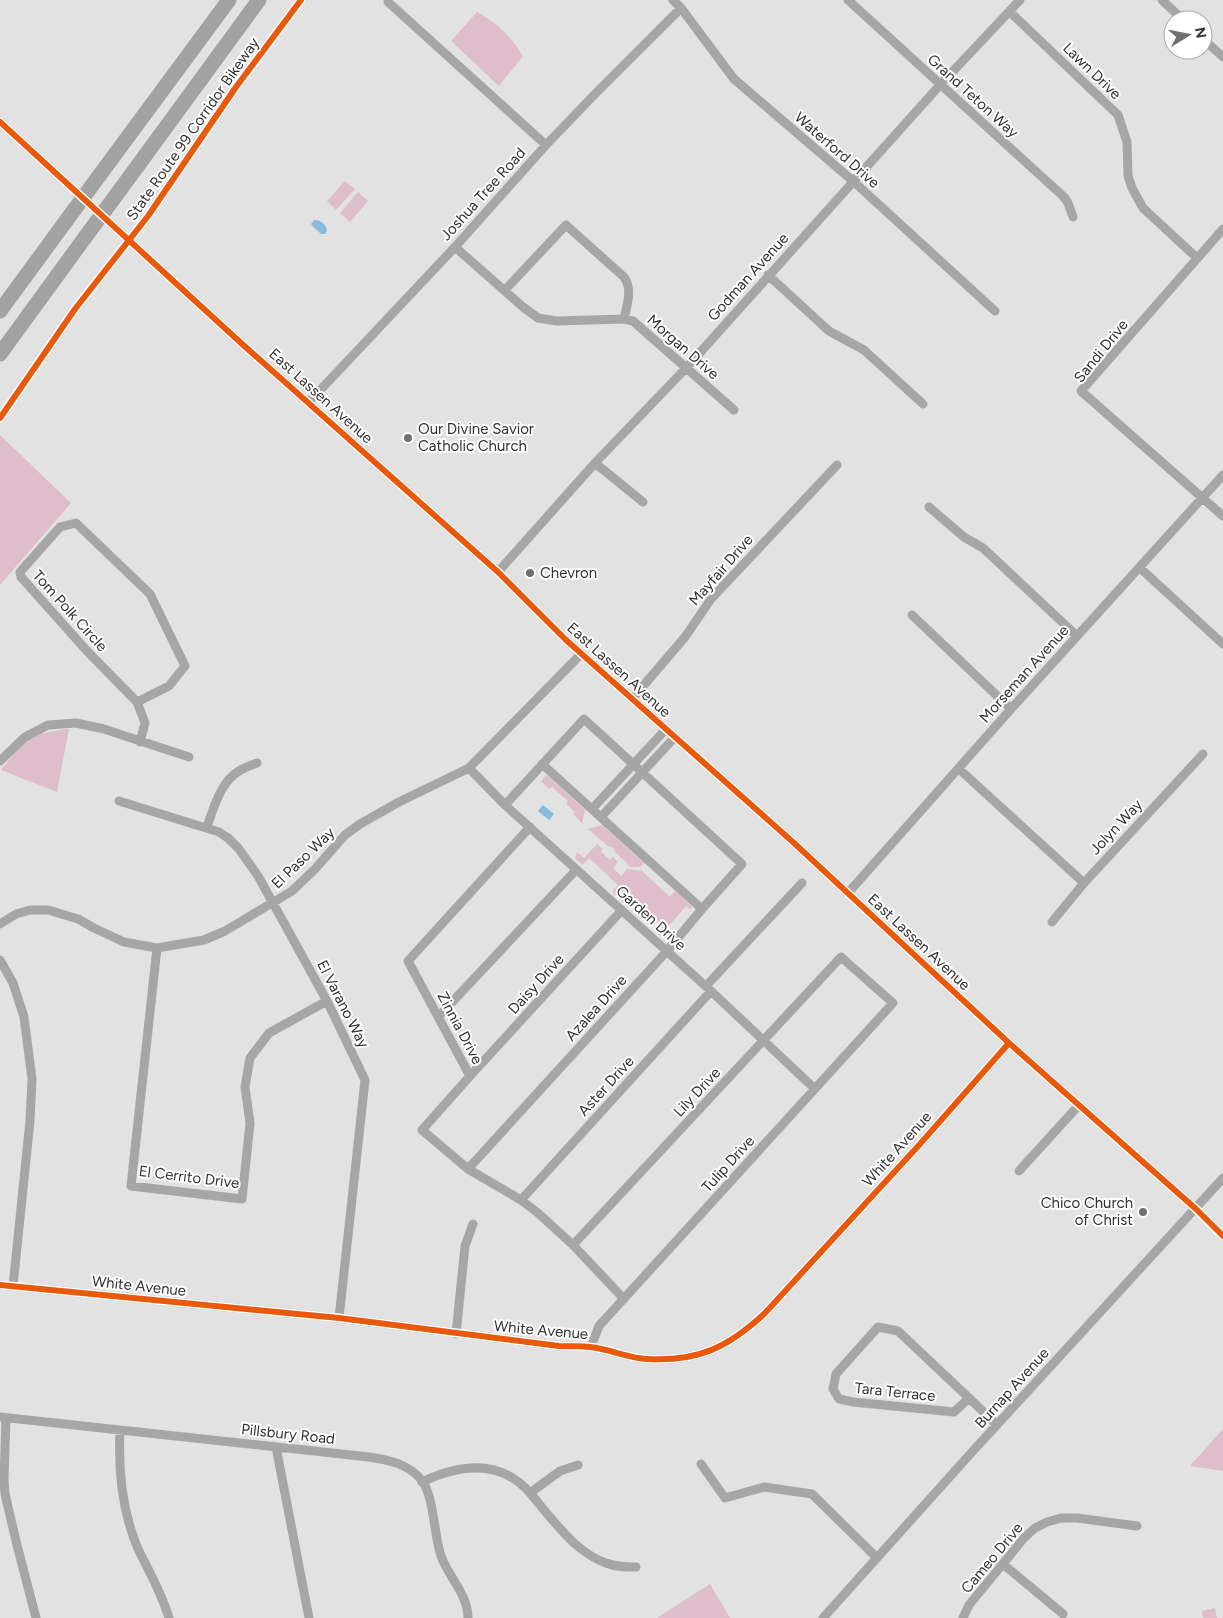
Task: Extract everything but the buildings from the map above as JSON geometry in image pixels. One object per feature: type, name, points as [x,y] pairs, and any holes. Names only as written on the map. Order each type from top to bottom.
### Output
[{"type":"highway","points":[[0,311],[229,0]]},
{"type":"highway","points":[[0,354],[259,0]]},
{"type":"street","name":"Waterford Drive","points":[[673,0],[734,78],[853,181],[995,312]]},
{"type":"street","name":"Grand Teton Way","points":[[848,0],[1064,197],[1073,218]]},
{"type":"street","name":"Godman Avenue","points":[[498,572],[595,463],[687,367],[940,85],[1020,0]]},
{"type":"street","points":[[1162,0],[1172,10]]},
{"type":"street","points":[[388,2],[546,144]]},
{"type":"street","name":"Joshua Tree Road","points":[[309,402],[455,247],[546,144],[681,8]]},
{"type":"street","name":"Lawn Drive","points":[[1010,12],[1118,115],[1126,142],[1128,176],[1137,199],[1143,208],[1197,258]]},
{"type":"street","points":[[1213,48],[1223,57]]},
{"type":"street","name":"East Lassen Avenue","points":[[0,122],[241,343],[498,572],[581,654],[848,893],[1009,1043],[1196,1209],[1223,1236]]},
{"type":"street","points":[[504,290],[566,226],[624,277],[629,292],[624,319]]},
{"type":"street","name":"Sandi Drive","points":[[1203,498],[1082,391],[1223,228]]},
{"type":"street","name":"Morgan Drive","points":[[455,247],[538,318],[557,321],[624,319],[633,322],[687,367],[734,410]]},
{"type":"street","points":[[768,275],[829,331],[864,350],[922,404]]},
{"type":"street","points":[[595,463],[643,502]]},
{"type":"street","name":"Mayfair Drive","points":[[632,699],[685,637],[711,599],[836,465]]},
{"type":"street","name":"Morseman Avenue","points":[[848,893],[1011,709],[1223,475]]},
{"type":"street","points":[[1203,498],[1223,516]]},
{"type":"street","points":[[929,507],[964,537],[983,548],[1077,636]]},
{"type":"street","name":"Tom Polk Circle","points":[[137,702],[169,686],[185,666],[150,594],[76,523],[60,527],[20,572],[21,577],[87,651],[137,702],[146,723],[140,742]]},
{"type":"street","points":[[1140,568],[1223,644]]},
{"type":"street","points":[[912,615],[1011,709]]},
{"type":"street","name":"El Paso Way","points":[[0,924],[16,914],[30,910],[48,910],[78,918],[124,942],[157,948],[204,940],[225,931],[274,904],[292,891],[316,869],[345,836],[360,824],[399,802],[469,768],[581,654]]},
{"type":"street","points":[[505,805],[584,719],[642,772]]},
{"type":"street","points":[[1,758],[25,737],[48,725],[76,723],[104,729],[189,757]]},
{"type":"street","points":[[592,809],[666,729]]},
{"type":"street","points":[[601,817],[675,737]]},
{"type":"street","name":"Jolyn Way","points":[[1052,922],[1084,882],[1203,754]]},
{"type":"street","points":[[207,828],[213,808],[229,780],[238,771],[258,763]]},
{"type":"street","points":[[542,764],[702,909]]},
{"type":"street","name":"Garden Drive","points":[[469,768],[505,805],[709,989],[815,1089]]},
{"type":"street","points":[[958,769],[1084,882]]},
{"type":"street","name":"Azalea Drive","points":[[468,1169],[667,951],[742,864],[642,772]]},
{"type":"street","name":"El Varano Way","points":[[119,801],[207,828],[228,838],[239,849],[258,876],[327,1001],[365,1080],[339,1318]]},
{"type":"street","name":"Zinnia Drive","points":[[530,828],[408,961],[470,1076],[422,1130],[468,1169],[522,1200],[573,1245],[624,1299]]},
{"type":"street","points":[[439,1016],[576,870]]},
{"type":"street","name":"Aster Drive","points":[[522,1200],[802,883]]},
{"type":"street","name":"Daisy Drive","points":[[470,1076],[622,910]]},
{"type":"street","name":"El Cerrito Drive","points":[[157,948],[131,1186],[242,1199],[250,1123],[245,1087],[250,1058],[269,1033],[327,1001]]},
{"type":"street","name":"Lily Drive","points":[[573,1245],[841,957],[893,1003]]},
{"type":"street","points":[[0,960],[12,983],[24,1017],[32,1079],[30,1121],[13,1286]]},
{"type":"street","name":"Tulip Drive","points":[[591,1347],[599,1326],[893,1003]]},
{"type":"street","name":"White Avenue","points":[[0,1285],[339,1318],[559,1346],[591,1347],[647,1359],[689,1357],[724,1345],[742,1334],[766,1313],[1009,1043]]},
{"type":"street","points":[[1019,1171],[1079,1106]]},
{"type":"street","name":"Burnap Avenue","points":[[823,1618],[876,1557],[1223,1178]]},
{"type":"street","points":[[456,1334],[465,1246],[473,1224]]},
{"type":"street","name":"Tara Terrace","points":[[969,1398],[954,1412],[853,1402],[839,1399],[833,1389],[836,1374],[878,1327],[898,1332],[969,1398],[997,1425]]},
{"type":"street","points":[[3,1417],[5,1494],[36,1618]]},
{"type":"street","name":"Pillsbury Road","points":[[3,1417],[390,1460],[408,1469],[422,1482]]},
{"type":"street","points":[[120,1430],[120,1477],[126,1514],[139,1550],[169,1618]]},
{"type":"street","points":[[276,1447],[309,1618]]},
{"type":"street","points":[[701,1464],[724,1498],[764,1486],[812,1494],[876,1557]]},
{"type":"street","points":[[530,1493],[560,1471],[578,1465]]},
{"type":"street","points":[[468,1618],[466,1602],[442,1557],[434,1530],[430,1502],[422,1482],[451,1470],[478,1468],[494,1470],[508,1476],[530,1493],[558,1528],[592,1557],[621,1567],[636,1567]]},
{"type":"street","name":"Cameo Drive","points":[[963,1618],[969,1605],[1024,1538],[1035,1528],[1046,1522],[1061,1518],[1077,1518],[1137,1526]]},
{"type":"street","points":[[1003,1564],[1063,1614]]},
{"type":"shaded area","points":[[477,12],[503,31],[514,42],[523,56],[499,86],[451,41]]},
{"type":"shaded area","points":[[345,181],[355,189],[336,210],[327,201]]},
{"type":"shaded area","points":[[358,192],[368,201],[350,222],[340,213]]},
{"type":"shaded area","points":[[0,435],[71,503],[0,585]]},
{"type":"shaded area","points":[[69,729],[57,792],[1,770],[24,741],[40,734]]},
{"type":"shaded area","points":[[547,775],[585,810],[582,823],[573,814],[575,812],[566,804],[568,801],[552,787],[549,789],[541,781]]},
{"type":"shaded area","points":[[602,825],[644,863],[640,867],[631,867],[615,850],[588,829]]},
{"type":"shaded area","points":[[597,844],[603,849],[601,852],[610,860],[613,857],[618,862],[613,868],[621,876],[627,869],[642,871],[670,897],[675,891],[692,907],[690,909],[686,906],[660,936],[658,933],[663,926],[636,902],[630,908],[612,892],[618,885],[589,858],[582,865],[575,858],[577,852],[584,858]]},
{"type":"shaded area","points":[[1223,1429],[1223,1471],[1190,1466]]},
{"type":"shaded area","points":[[710,1584],[730,1618],[657,1618]]},
{"type":"shaded area","points":[[1215,1608],[1217,1618],[1203,1618],[1202,1611]]},
{"type":"water","points":[[314,220],[324,224],[327,231],[325,234],[321,234],[311,224]]},
{"type":"water","points":[[543,805],[554,814],[549,820],[538,811]]},
{"type":"cycle path","name":"State Route 99 Corridor Bikeway","points":[[0,418],[75,309],[148,216],[236,87],[301,0]]},
{"type":"cycle path","points":[[0,122],[241,343],[498,572],[566,640],[794,843],[1009,1043],[1196,1209],[1223,1236]]},
{"type":"cycle path","points":[[0,1285],[339,1318],[559,1346],[590,1347],[647,1359],[682,1358],[697,1355],[712,1350],[739,1335],[765,1313],[920,1144],[1009,1043]]},
{"type":"place","name":"Our Divine Savior Catholic Church","points":[[408,438]]},
{"type":"place","name":"Chevron","points":[[530,573]]},
{"type":"place","name":"Chico Church of Christ","points":[[1143,1212]]}]
